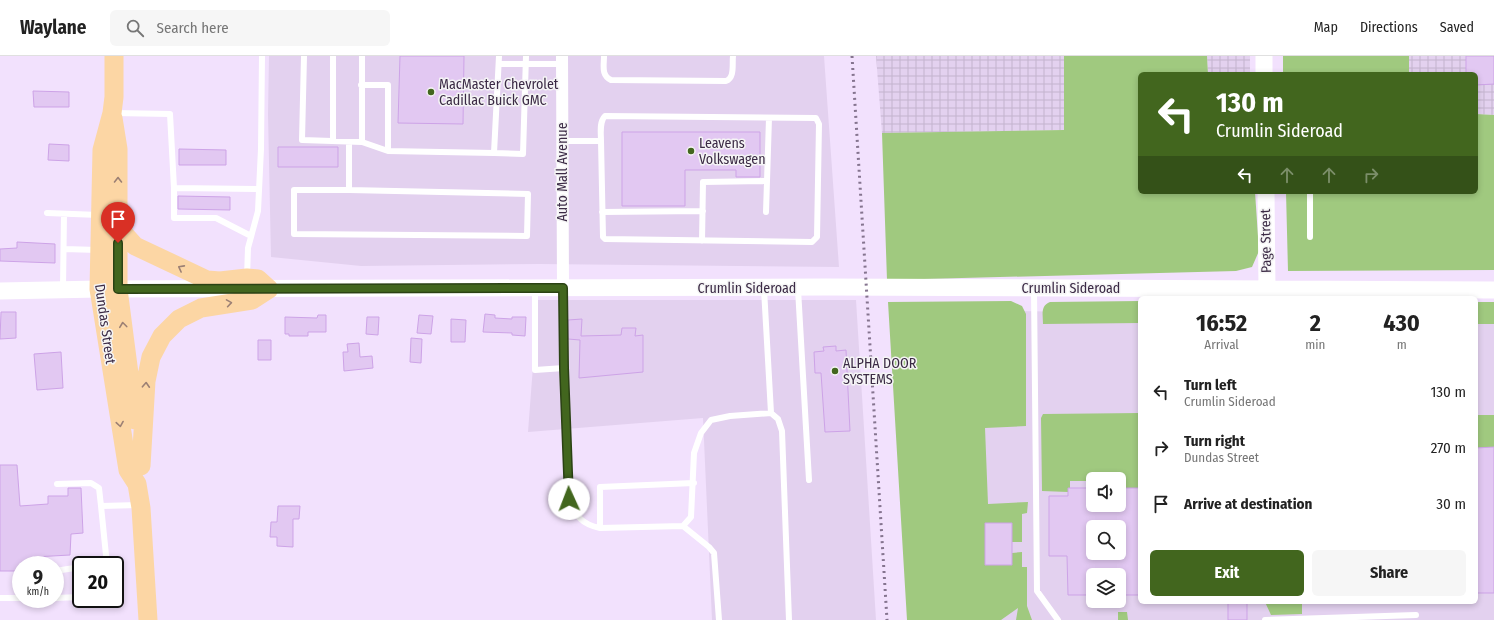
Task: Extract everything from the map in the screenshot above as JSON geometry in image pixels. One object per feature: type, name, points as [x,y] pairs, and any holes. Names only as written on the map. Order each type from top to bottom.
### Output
[{"type":"main road","name":"Dundas Street","points":[[114,56],[114,97],[112,113],[102,150],[98,289],[128,470],[136,484],[140,504],[148,620]]},
{"type":"main road","name":"Dundas Street","points":[[112,113],[118,149],[118,289],[141,466],[136,484]]},
{"type":"main road","points":[[118,227],[135,246],[207,280],[220,281],[247,278],[258,279],[269,289],[252,300],[201,308],[179,319],[162,336],[151,357],[146,381],[141,466]]},
{"type":"street","points":[[1264,56],[1264,72]]},
{"type":"street","name":"Auto Mall Avenue","points":[[562,60],[563,288]]},
{"type":"street","name":"Page Street","points":[[1266,194],[1266,289]]},
{"type":"street","name":"Crumlin Sideroad","points":[[0,291],[98,289],[535,288],[1494,290]]},
{"type":"lane","points":[[247,278],[248,248],[258,211],[260,189],[262,56]]},
{"type":"lane","points":[[304,56],[302,140],[362,142],[388,151],[523,154],[526,56]]},
{"type":"lane","points":[[333,56],[333,141]]},
{"type":"lane","points":[[362,56],[362,142]]},
{"type":"lane","points":[[494,153],[499,56]]},
{"type":"lane","points":[[604,56],[604,73],[611,80],[726,82],[730,80],[732,76],[733,56]]},
{"type":"lane","points":[[499,64],[526,64],[562,60]]},
{"type":"lane","points":[[361,85],[388,85],[388,151]]},
{"type":"lane","points":[[112,113],[170,114],[174,218],[216,218],[251,236]]},
{"type":"lane","points":[[605,116],[816,118],[818,121],[817,237],[812,242],[605,239],[603,238],[601,141],[602,119],[605,116]]},
{"type":"lane","points":[[766,212],[769,118]]},
{"type":"lane","points":[[562,141],[601,141]]},
{"type":"lane","points":[[349,142],[350,190]]},
{"type":"lane","points":[[702,241],[703,182],[767,182]]},
{"type":"lane","points":[[174,188],[260,189]]},
{"type":"lane","points":[[294,190],[350,190],[528,194],[527,236],[294,234],[294,190]]},
{"type":"lane","points":[[1310,194],[1310,237]]},
{"type":"lane","points":[[602,212],[703,211]]},
{"type":"lane","points":[[48,214],[101,215]]},
{"type":"lane","points":[[63,290],[64,214]]},
{"type":"lane","points":[[64,249],[100,250]]},
{"type":"lane","points":[[535,288],[535,370],[564,368]]},
{"type":"lane","points":[[563,288],[564,368],[569,499],[576,514],[588,525],[600,528],[682,526],[709,547],[714,553],[718,589],[719,620]]},
{"type":"lane","points":[[764,288],[771,413]]},
{"type":"lane","points":[[798,288],[809,480]]},
{"type":"lane","points":[[1034,288],[1037,592],[1058,620]]},
{"type":"lane","points":[[682,526],[692,517],[694,452],[701,433],[711,420],[730,416],[771,413],[778,419],[782,431],[790,620]]},
{"type":"lane","points":[[600,528],[600,487],[694,482]]},
{"type":"lane","points":[[57,484],[91,483],[100,488],[106,556]]},
{"type":"lane","points":[[101,506],[140,504]]},
{"type":"lane","points":[[0,598],[12,598]]},
{"type":"lane","points":[[1265,620],[1416,615]]},
{"type":"shaded area","points":[[269,56],[824,56],[839,267],[539,264],[361,266],[271,257],[268,114]]},
{"type":"shaded area","points":[[876,56],[1064,56],[1064,130],[882,133]]},
{"type":"shaded area","points":[[1207,56],[1250,56],[1250,72],[1208,72]]},
{"type":"shaded area","points":[[1409,56],[1494,56],[1494,115],[1478,114],[1478,72],[1409,72]]},
{"type":"shaded area","points":[[538,300],[856,300],[876,620],[712,620],[703,418],[528,432]]},
{"type":"shaded area","points":[[943,310],[1138,313],[1138,604],[1478,604],[1478,317],[1494,317],[1494,620],[907,620]]},
{"type":"green space","points":[[1064,56],[1207,56],[1208,72],[1138,72],[1138,194],[1255,194],[1259,251],[1252,267],[1236,271],[887,280],[882,133],[1064,130]]},
{"type":"green space","points":[[1283,56],[1409,56],[1409,72],[1283,72]]},
{"type":"green space","points":[[1478,114],[1494,115],[1494,270],[1288,271],[1286,194],[1478,194]]},
{"type":"green space","points":[[1011,301],[1022,306],[1026,314],[1026,426],[985,428],[988,504],[1028,502],[1027,513],[1022,514],[1022,542],[1012,542],[1012,523],[985,523],[986,565],[1012,553],[1022,552],[1022,567],[1027,567],[1027,606],[1032,620],[1016,620],[1018,608],[1001,620],[907,620],[888,302]]},
{"type":"green space","points":[[1138,301],[1138,323],[1043,324],[1043,308],[1050,302]]},
{"type":"green space","points":[[1478,302],[1494,302],[1494,324],[1478,324]]},
{"type":"green space","points":[[1138,413],[1138,488],[1126,488],[1126,472],[1086,472],[1086,481],[1070,481],[1070,488],[1068,489],[1068,492],[1042,491],[1041,418],[1043,414]]},
{"type":"green space","points":[[1478,415],[1494,415],[1494,447],[1478,448]]},
{"type":"green space","points":[[1266,604],[1302,604],[1302,614],[1271,615]]},
{"type":"green space","points":[[1118,612],[1127,612],[1128,620],[1118,620]]},
{"type":"building","name":"MacMaster Chevrolet Cadillac Buick GMC","points":[[400,56],[464,56],[463,124],[398,123]]},
{"type":"building","points":[[1466,56],[1494,56],[1494,84],[1478,85],[1478,72],[1466,72]]},
{"type":"building","points":[[33,91],[69,92],[69,107],[34,107]]},
{"type":"building","name":"Leavens Volkswagen","points":[[622,132],[760,132],[760,177],[736,177],[736,170],[685,170],[685,206],[622,206]]},
{"type":"building","points":[[49,144],[69,145],[69,161],[48,160]]},
{"type":"building","points":[[278,147],[338,147],[338,167],[278,167]]},
{"type":"building","points":[[179,149],[226,150],[226,165],[179,165]]},
{"type":"building","points":[[178,196],[230,197],[230,210],[178,209]]},
{"type":"building","points":[[17,242],[55,244],[55,263],[0,261],[0,249],[17,248]]},
{"type":"building","points":[[1,312],[16,312],[16,338],[0,339]]},
{"type":"building","points":[[485,314],[495,315],[495,318],[512,319],[512,317],[526,317],[525,336],[512,335],[512,333],[483,332]]},
{"type":"building","points":[[318,315],[326,315],[326,332],[308,332],[308,336],[289,336],[289,334],[285,334],[285,317],[317,318]]},
{"type":"building","points":[[419,315],[433,316],[431,334],[417,333]]},
{"type":"building","points":[[367,317],[379,317],[378,335],[366,334]]},
{"type":"building","points":[[451,319],[466,320],[465,342],[451,342]]},
{"type":"building","points":[[582,319],[581,336],[621,335],[622,328],[636,328],[635,336],[643,335],[643,372],[579,378],[580,340],[568,339],[568,320]]},
{"type":"building","points":[[411,338],[422,339],[421,363],[410,362]]},
{"type":"building","points":[[258,340],[271,340],[271,360],[258,360]]},
{"type":"building","points":[[359,343],[360,357],[372,356],[373,368],[344,371],[343,352],[348,352],[347,344]]},
{"type":"building","points":[[836,346],[836,351],[846,350],[850,431],[825,432],[821,373],[815,373],[814,352],[824,351],[823,347]]},
{"type":"building","points":[[61,352],[63,388],[37,390],[34,354]]},
{"type":"building","points":[[1494,447],[1494,593],[1478,593],[1478,448]]},
{"type":"building","points":[[0,465],[17,465],[20,506],[48,504],[48,496],[68,496],[68,488],[81,488],[83,533],[71,534],[70,555],[12,556],[12,571],[0,571]]},
{"type":"building","points":[[1068,488],[1086,488],[1086,512],[1126,512],[1126,488],[1138,488],[1138,595],[1126,595],[1126,568],[1086,568],[1086,595],[1068,595],[1067,556],[1049,556],[1049,496],[1068,496]]},
{"type":"building","points":[[278,506],[300,506],[299,519],[293,519],[293,547],[277,546],[277,537],[270,537],[271,522],[277,522]]},
{"type":"building","points":[[985,523],[1012,523],[1012,565],[985,565]]},
{"type":"building","points":[[1228,604],[1247,604],[1247,620],[1228,620]]},
{"type":"railway","points":[[852,56],[887,620]]},
{"type":"place","name":"MacMaster Chevrolet Cadillac Buick GMC","points":[[431,92]]},
{"type":"place","name":"Leavens Volkswagen","points":[[691,151]]},
{"type":"place","name":"ALPHA DOOR SYSTEMS","points":[[835,371]]},
{"type":"route","points":[[118,243],[118,289],[563,288],[564,368],[569,499]]}]
